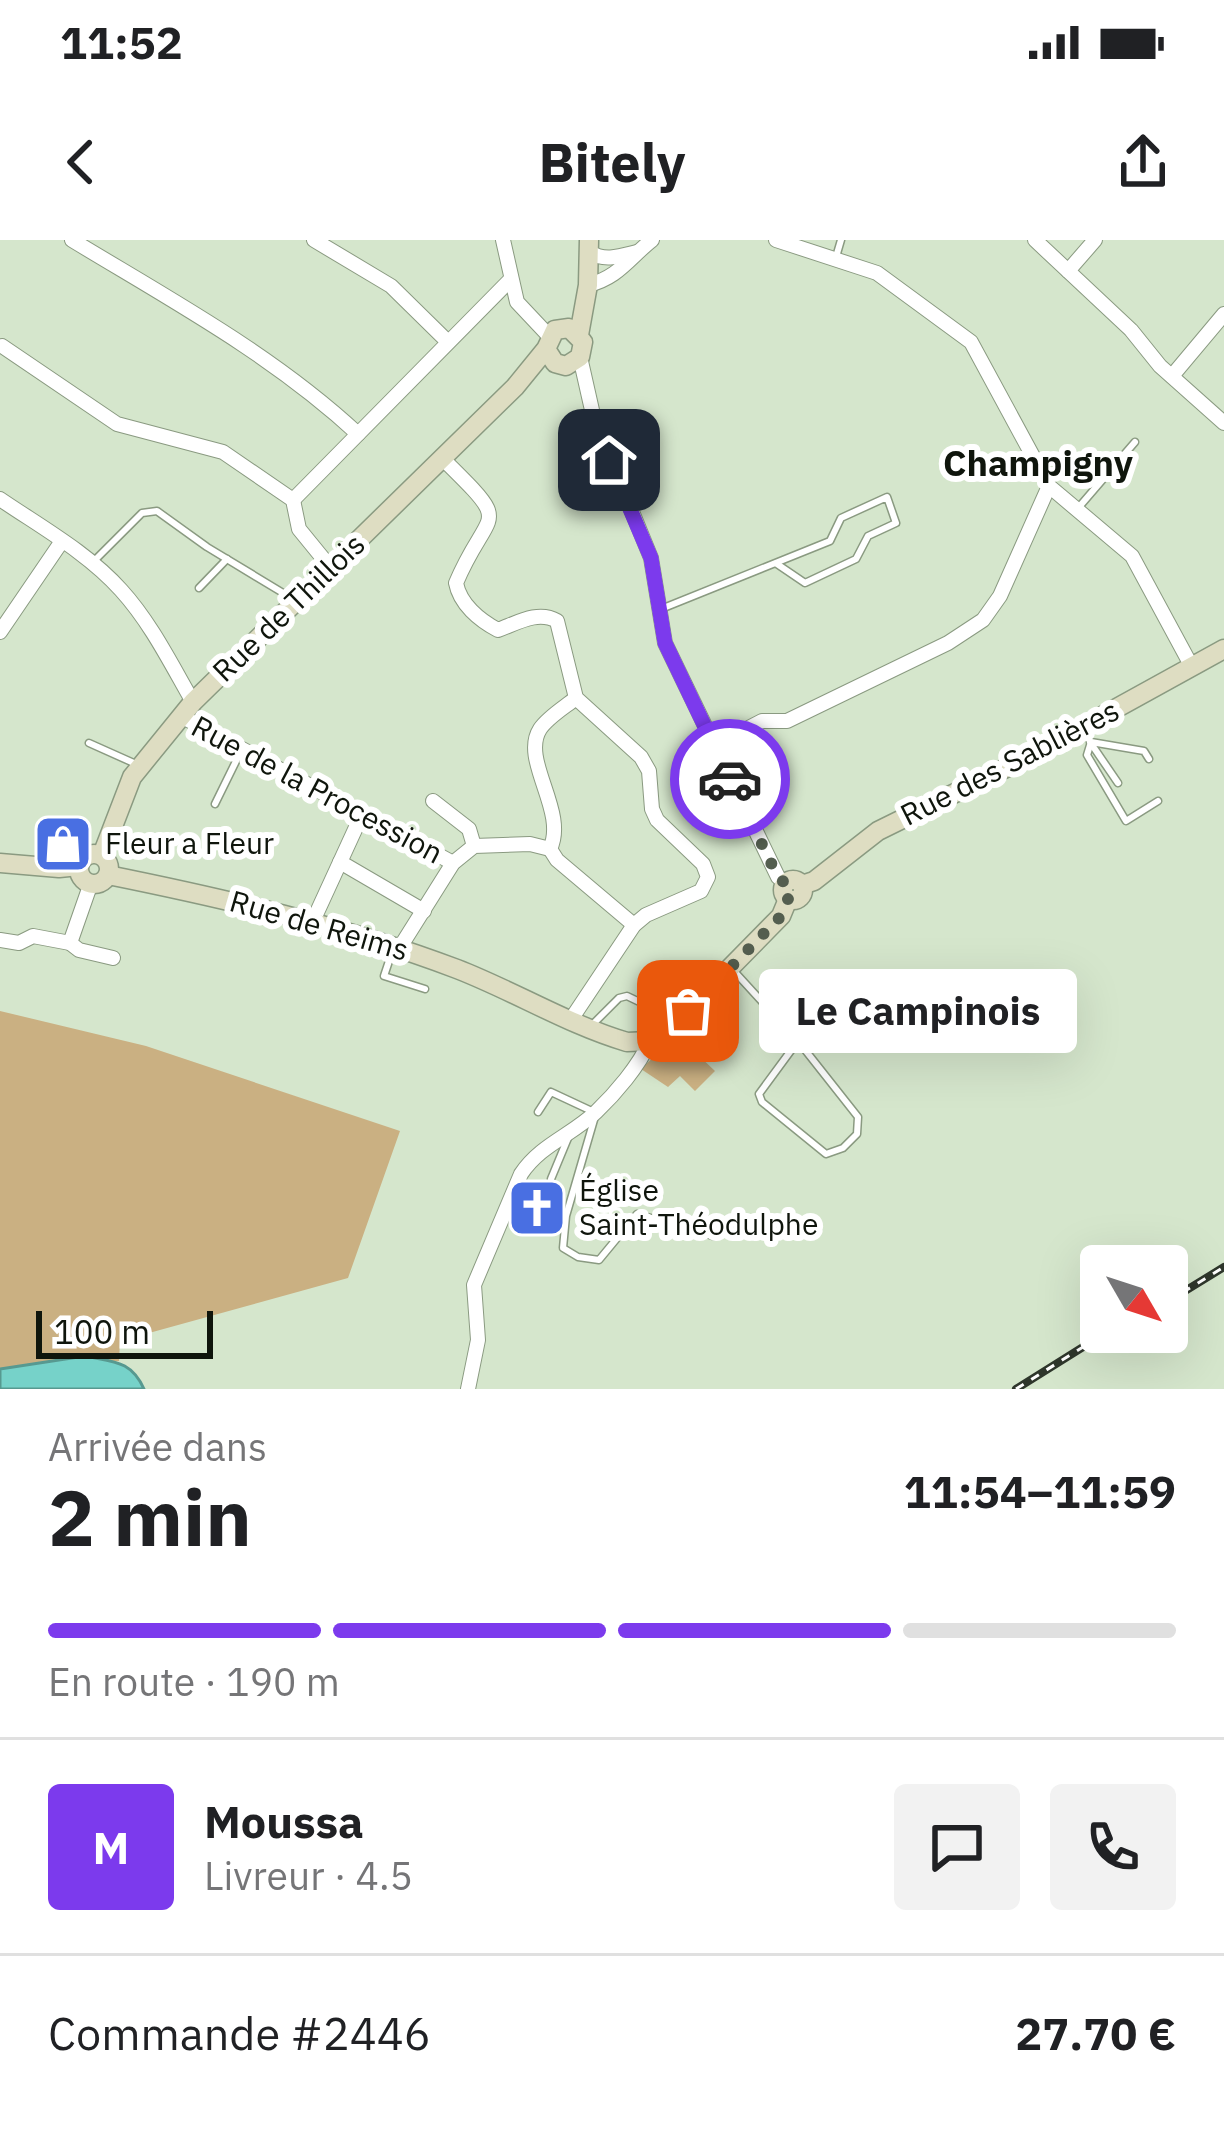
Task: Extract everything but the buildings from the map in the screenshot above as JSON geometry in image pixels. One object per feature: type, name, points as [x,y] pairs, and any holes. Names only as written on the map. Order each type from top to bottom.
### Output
[{"type":"street","points":[[314,240],[391,286],[448,342]]},
{"type":"street","points":[[502,240],[525,315],[562,347],[586,391],[651,558],[665,643],[778,877],[792,889]]},
{"type":"street","points":[[587,290],[624,269],[652,240]]},
{"type":"street","points":[[776,240],[877,272],[971,342],[1049,486],[1132,556],[1192,667]]},
{"type":"street","points":[[1034,240],[1224,423]]},
{"type":"street","points":[[1067,271],[1095,240]]},
{"type":"street","points":[[71,241],[268,361],[315,393],[358,434]]},
{"type":"street","points":[[562,347],[587,290],[589,246]]},
{"type":"street","points":[[589,246],[597,257],[637,252]]},
{"type":"street","points":[[293,500],[511,279]]},
{"type":"street","points":[[1172,376],[1224,314]]},
{"type":"street","points":[[2,346],[117,424],[223,452],[293,500],[299,529],[330,567]]},
{"type":"street","name":"Rue de Thillois","points":[[100,871],[140,766],[187,709],[515,387],[562,347]]},
{"type":"street","points":[[443,458],[486,501],[491,514],[489,527],[456,583],[459,597],[498,630],[535,616],[547,615],[556,621],[576,698],[641,757],[649,771],[657,820],[703,864],[708,877],[701,891],[634,925],[581,1023],[627,1042],[650,1041],[596,1113],[532,1158],[521,1174],[475,1285],[478,1340],[468,1389]]},
{"type":"street","points":[[714,746],[762,721],[787,721],[948,643],[983,620],[1000,596],[1049,486]]},
{"type":"street","points":[[0,499],[62,541],[124,592],[154,633],[187,709]]},
{"type":"street","points":[[0,632],[62,541]]},
{"type":"street","name":"Rue des Sablières","points":[[650,1041],[678,1021],[781,916],[792,889],[814,881],[878,831],[1086,735],[1224,650]]},
{"type":"street","points":[[550,849],[554,817],[534,745],[541,727],[576,698]]},
{"type":"street","name":"Rue de la Procession","points":[[187,709],[243,748],[453,863]]},
{"type":"street","points":[[433,801],[469,829],[474,845]]},
{"type":"street","points":[[314,921],[358,823]]},
{"type":"street","points":[[402,950],[453,863],[474,845],[530,844],[550,849],[634,925]]},
{"type":"street","points":[[340,862],[424,911]]},
{"type":"street","points":[[0,863],[79,866],[83,879],[100,871]]},
{"type":"street","points":[[70,943],[100,871]]},
{"type":"street","name":"Rue de Reims","points":[[100,871],[314,921],[402,950],[581,1023]]},
{"type":"street","points":[[0,940],[19,943],[33,936],[113,958]]},
{"type":"lane","points":[[836,257],[841,240]]},
{"type":"lane","points":[[1077,509],[1135,442]]},
{"type":"lane","points":[[661,609],[830,541],[841,518],[887,497],[896,523],[868,536],[856,559],[805,583],[777,564]]},
{"type":"lane","points":[[91,563],[142,513],[157,512],[296,601]]},
{"type":"lane","points":[[199,588],[227,559]]},
{"type":"lane","points":[[1086,735],[1144,751],[1149,760]]},
{"type":"lane","points":[[1086,735],[1118,783]]},
{"type":"lane","points":[[1086,735],[1087,754],[1126,820],[1158,801]]},
{"type":"lane","points":[[88,743],[140,766]]},
{"type":"lane","points":[[215,804],[243,748]]},
{"type":"lane","points":[[402,950],[384,976],[425,989]]},
{"type":"lane","points":[[730,967],[798,1041],[858,1117],[857,1134],[843,1148],[826,1154],[762,1102],[759,1094],[798,1041]]},
{"type":"lane","points":[[581,1023],[627,996],[678,1021]]},
{"type":"lane","points":[[538,1112],[550,1092],[596,1113],[566,1216],[563,1248],[578,1257],[599,1260],[637,1214],[713,1236]]},
{"type":"lane","points":[[550,1179],[571,1130]]},
{"type":"shaded area","points":[[0,1011],[146,1046],[400,1131],[348,1278],[120,1341],[119,1361],[0,1371]]},
{"type":"shaded area","points":[[677,1035],[715,1071],[695,1091],[680,1076],[668,1087],[641,1069]]},
{"type":"water","points":[[85,1356],[127,1367],[144,1389],[0,1389],[0,1369]]},
{"type":"railway","points":[[1188,1289],[1224,1267]]},
{"type":"railway","points":[[1016,1389],[1080,1349]]},
{"type":"way so far","points":[[688,1011],[781,916],[788,899],[782,892],[785,883],[730,779]]},
{"type":"place","name":"Fleur a Fleur","points":[[63,844]]},
{"type":"place","name":"Le Campinois","points":[[688,1011]]},
{"type":"place","name":"Église Saint-Théodulphe","points":[[537,1208]]},
{"type":"district","name":"Champigny","points":[[1038,463]]},
{"type":"route","points":[[609,460],[651,558],[665,643],[730,779]]}]
